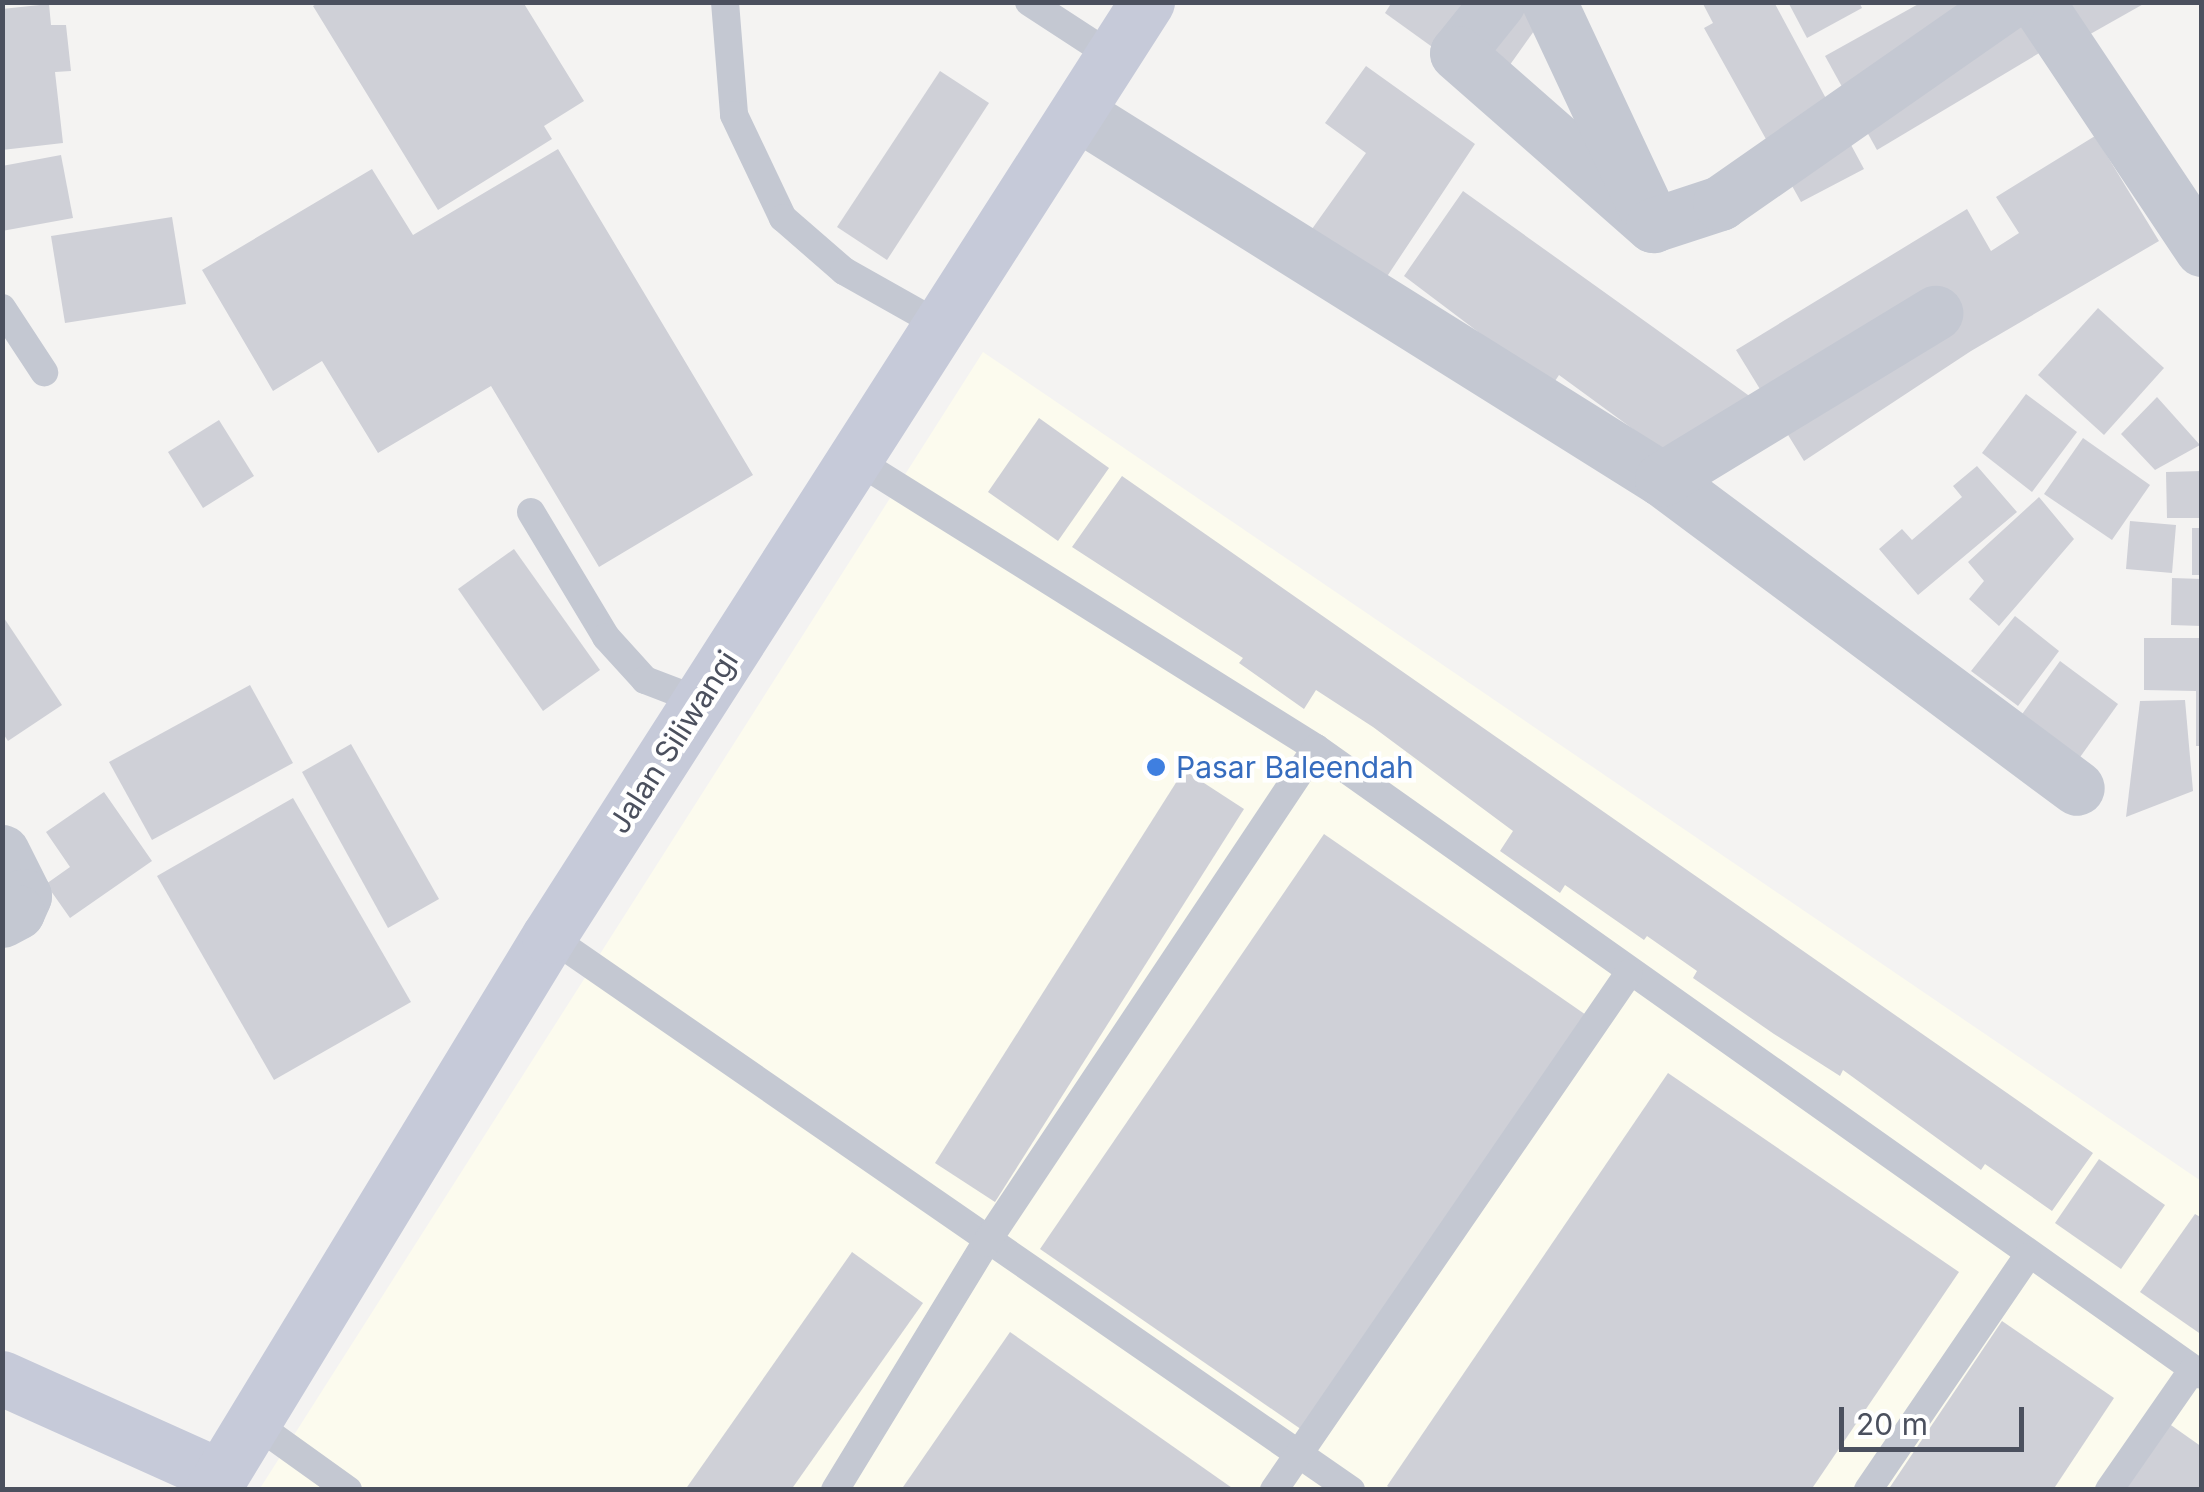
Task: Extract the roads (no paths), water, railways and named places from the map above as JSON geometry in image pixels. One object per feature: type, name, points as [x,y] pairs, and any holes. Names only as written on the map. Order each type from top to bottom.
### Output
[{"type":"main road","name":"Jalan Siliwangi","points":[[216,1483],[549,936],[852,458],[1115,58],[1147,2]]},
{"type":"main road","points":[[2,1378],[216,1483]]},
{"type":"street","points":[[1498,2],[1457,52],[1654,226]]},
{"type":"street","points":[[1549,2],[1654,226]]},
{"type":"street","points":[[1654,226],[1720,203],[2008,2]]},
{"type":"street","points":[[2037,2],[2202,249]]},
{"type":"street","points":[[1079,114],[1662,479],[2077,788]]},
{"type":"street","points":[[1662,479],[1935,313]]},
{"type":"street","points":[[2,852],[24,896],[17,912],[2,920]]},
{"type":"lane","points":[[725,2],[734,115],[783,218],[844,272],[940,325]]},
{"type":"lane","points":[[1029,2],[1115,58]]},
{"type":"lane","points":[[2,308],[44,372]]},
{"type":"lane","points":[[852,458],[1316,748],[2028,1257],[2197,1372],[2109,1490]]},
{"type":"lane","points":[[531,512],[606,638],[644,680],[700,701]]},
{"type":"lane","points":[[834,1490],[986,1243],[1316,748]]},
{"type":"lane","points":[[549,936],[986,1243],[1352,1490]]},
{"type":"lane","points":[[1274,1490],[1629,973]]},
{"type":"lane","points":[[1868,1490],[2028,1257]]},
{"type":"lane","points":[[253,1422],[348,1490]]},
{"type":"place","name":"Pasar Baleendah","points":[[1156,767]]}]
